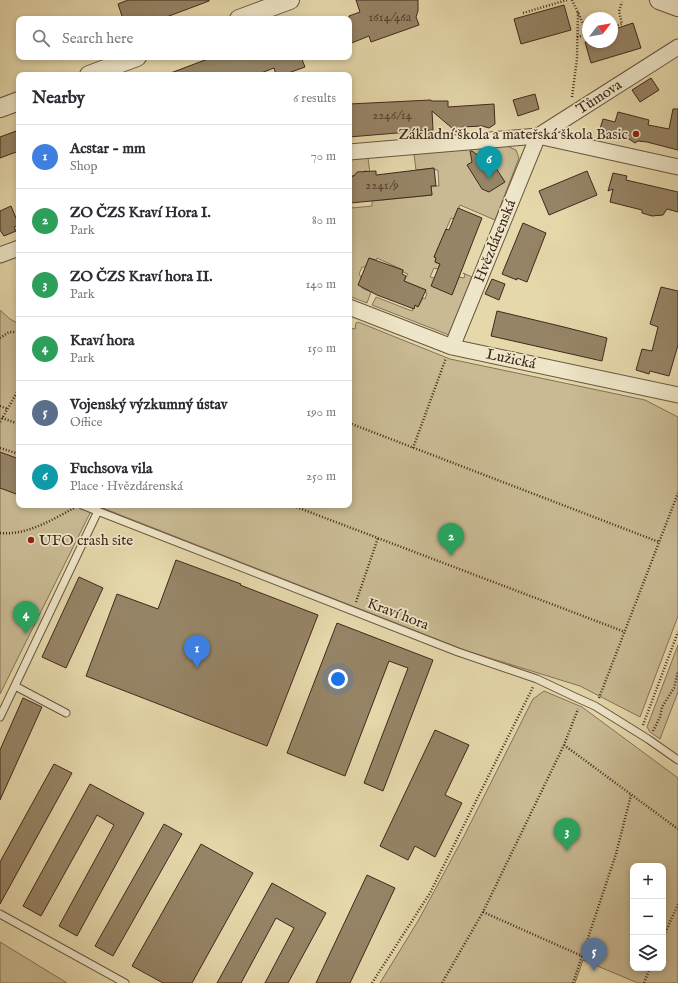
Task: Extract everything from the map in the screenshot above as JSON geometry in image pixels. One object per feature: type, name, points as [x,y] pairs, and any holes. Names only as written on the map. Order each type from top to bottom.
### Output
[{"type":"street","points":[[247,16],[290,0]]},
{"type":"street","points":[[658,0],[678,7]]},
{"type":"street","name":"Tůmova","points":[[352,152],[538,136],[678,47]]},
{"type":"street","points":[[97,72],[130,60]]},
{"type":"street","points":[[0,108],[16,102]]},
{"type":"street","points":[[538,136],[678,167]]},
{"type":"street","name":"Hvězdárenská","points":[[450,352],[538,136]]},
{"type":"street","points":[[0,255],[16,249]]},
{"type":"street","name":"Lužická","points":[[352,308],[450,352],[678,395]]},
{"type":"lane","name":"Kraví hora","points":[[90,508],[458,652],[537,679],[595,706],[648,739],[678,760]]},
{"type":"lane","points":[[0,717],[98,511]]},
{"type":"lane","points":[[15,686],[66,713]]},
{"type":"lane","points":[[0,914],[125,983]]},
{"type":"path","points":[[523,13],[567,0]]},
{"type":"path","points":[[572,0],[588,34],[577,37]]},
{"type":"path","points":[[618,25],[622,24],[619,11],[622,2]]},
{"type":"path","points":[[572,101],[577,59],[578,12]]},
{"type":"path","points":[[0,338],[9,332],[16,332]]},
{"type":"path","points":[[413,448],[450,352]]},
{"type":"path","points":[[0,422],[16,394]]},
{"type":"path","points":[[0,406],[8,409]]},
{"type":"path","points":[[2,418],[16,423]]},
{"type":"path","points":[[352,424],[659,542]]},
{"type":"path","points":[[0,448],[16,453]]},
{"type":"path","points":[[600,697],[678,493]]},
{"type":"path","points":[[0,534],[10,535],[44,524],[75,508]]},
{"type":"path","points":[[299,508],[625,632]]},
{"type":"path","points":[[354,607],[378,538]]},
{"type":"path","points":[[640,734],[678,632]]},
{"type":"path","points":[[648,739],[652,735],[660,717],[662,707],[674,688],[678,671]]},
{"type":"path","points":[[372,983],[430,893],[537,679]]},
{"type":"path","points":[[442,983],[483,912],[564,745],[580,706]]},
{"type":"path","points":[[564,745],[678,830]]},
{"type":"path","points":[[573,983],[616,854],[631,795]]},
{"type":"path","points":[[664,935],[678,904]]},
{"type":"path","points":[[483,912],[582,956]]},
{"type":"path","points":[[644,983],[649,971]]},
{"type":"shaded area","points":[[507,146],[516,150],[519,158],[495,220],[460,205],[454,219],[451,218],[434,257],[436,258],[435,262],[440,264],[438,269],[434,268],[430,277],[434,278],[452,294],[459,277],[464,278],[465,275],[463,273],[472,277],[449,335],[372,305],[376,297],[412,311],[415,305],[418,307],[423,298],[425,299],[427,293],[425,292],[426,290],[404,281],[408,274],[403,272],[403,270],[377,258],[376,260],[369,258],[366,267],[362,267],[359,274],[361,277],[362,288],[371,292],[367,303],[352,297],[352,208],[372,206],[372,201],[432,195],[431,186],[439,186],[438,170],[435,170],[434,168],[416,170],[414,154]]},
{"type":"shaded area","points":[[368,158],[370,174],[367,174],[367,171],[364,171],[364,174],[352,176],[352,160]]},
{"type":"shaded area","points":[[0,310],[16,322],[16,508],[93,508],[0,694]]},
{"type":"shaded area","points":[[358,322],[450,359],[645,400],[678,417],[678,616],[640,717],[580,686],[467,651],[103,508],[352,508],[352,328],[355,329],[356,323]]},
{"type":"shaded area","points":[[678,645],[678,692],[660,739],[650,732],[647,727]]},
{"type":"shaded area","points":[[544,691],[582,707],[678,778],[678,983],[638,983],[583,960],[575,983],[380,983],[418,921],[464,836],[533,699]]},
{"type":"shaded area","points":[[0,942],[67,983],[0,983]]},
{"type":"building","points":[[128,0],[209,0],[169,16],[122,16],[118,4]]},
{"type":"building","points":[[356,0],[418,0],[418,11],[416,17],[419,25],[371,42],[369,36],[352,43],[352,16],[349,16],[360,12]]},
{"type":"building","points":[[564,5],[571,30],[521,44],[514,19]]},
{"type":"building","points":[[633,23],[641,48],[591,63],[587,48],[618,48],[618,28]]},
{"type":"building","points":[[205,60],[302,60],[305,67],[291,72],[275,72],[274,68],[264,72],[173,72]]},
{"type":"building","points":[[651,78],[659,90],[640,102],[632,90]]},
{"type":"building","points":[[535,94],[539,109],[518,116],[513,100]]},
{"type":"building","points":[[431,100],[448,101],[448,107],[494,104],[495,124],[489,128],[482,126],[462,127],[459,134],[432,111],[433,130],[352,137],[352,104]]},
{"type":"building","points":[[673,109],[678,109],[678,150],[647,142],[638,141],[635,143],[629,139],[599,132],[603,119],[615,122],[618,112],[649,120],[648,125],[669,129]]},
{"type":"building","points":[[16,131],[16,152],[0,158],[0,137]]},
{"type":"building","points":[[470,151],[480,157],[486,153],[505,182],[489,192],[482,189],[467,165],[472,162]]},
{"type":"building","points":[[434,168],[436,186],[431,186],[432,195],[352,203],[352,176],[357,172],[376,171],[376,175]]},
{"type":"building","points":[[587,171],[597,195],[549,215],[539,191]]},
{"type":"building","points":[[613,173],[627,176],[626,180],[678,192],[678,212],[667,209],[663,215],[652,216],[642,213],[642,210],[610,202],[613,189],[608,191]]},
{"type":"building","points":[[11,206],[16,218],[16,226],[14,227],[16,231],[4,236],[0,230],[0,211]]},
{"type":"building","points":[[458,208],[482,218],[452,295],[431,286],[440,264],[435,262],[436,258],[434,257],[446,229],[449,230]]},
{"type":"building","points":[[523,223],[546,233],[527,282],[502,274]]},
{"type":"building","points":[[369,258],[403,270],[402,274],[406,276],[404,281],[426,290],[418,307],[415,305],[414,309],[377,295],[358,285]]},
{"type":"building","points":[[492,279],[505,284],[499,300],[485,294]]},
{"type":"building","points":[[661,287],[678,291],[678,345],[669,376],[650,371],[649,374],[636,370],[642,349],[652,351],[658,327],[650,324]]},
{"type":"building","points":[[497,311],[607,338],[602,361],[491,336]]},
{"type":"building","points":[[0,452],[16,458],[16,494],[0,488]]},
{"type":"building","points":[[176,560],[318,615],[267,746],[86,676],[117,594],[158,609]]},
{"type":"building","points":[[79,577],[103,588],[66,668],[42,657]]},
{"type":"building","points":[[337,623],[433,660],[383,791],[364,783],[408,668],[389,661],[345,776],[287,753]]},
{"type":"building","points":[[23,698],[42,707],[0,800],[0,750]]},
{"type":"building","points":[[435,730],[469,745],[445,795],[462,803],[435,857],[415,846],[408,860],[380,846]]},
{"type":"building","points":[[54,764],[72,773],[0,904],[0,862]]},
{"type":"building","points":[[90,784],[144,813],[77,936],[59,926],[114,825],[97,815],[41,916],[23,906]]},
{"type":"building","points":[[164,824],[182,834],[113,956],[95,946]]},
{"type":"building","points":[[201,844],[253,873],[192,983],[163,983],[132,966]]},
{"type":"building","points":[[367,875],[395,888],[350,983],[316,983]]},
{"type":"building","points":[[272,883],[326,913],[288,983],[265,983],[294,928],[276,918],[241,983],[217,983]]},
{"type":"place","name":"Základní škola a mateřská škola Basic","points":[[636,134]]},
{"type":"place","name":"Fuchsova vila","points":[[489,179]]},
{"type":"place","name":"UFO crash site","points":[[31,540]]},
{"type":"place","name":"ZO ČZS Kraví Hora I.","points":[[451,556]]},
{"type":"place","name":"Kraví hora","points":[[26,634]]},
{"type":"place","name":"Acstar - mm","points":[[197,668]]},
{"type":"place","name":"ZO ČZS Kraví hora II.","points":[[567,851]]},
{"type":"place","name":"Vojenský výzkumný ústav","points":[[594,971]]}]
